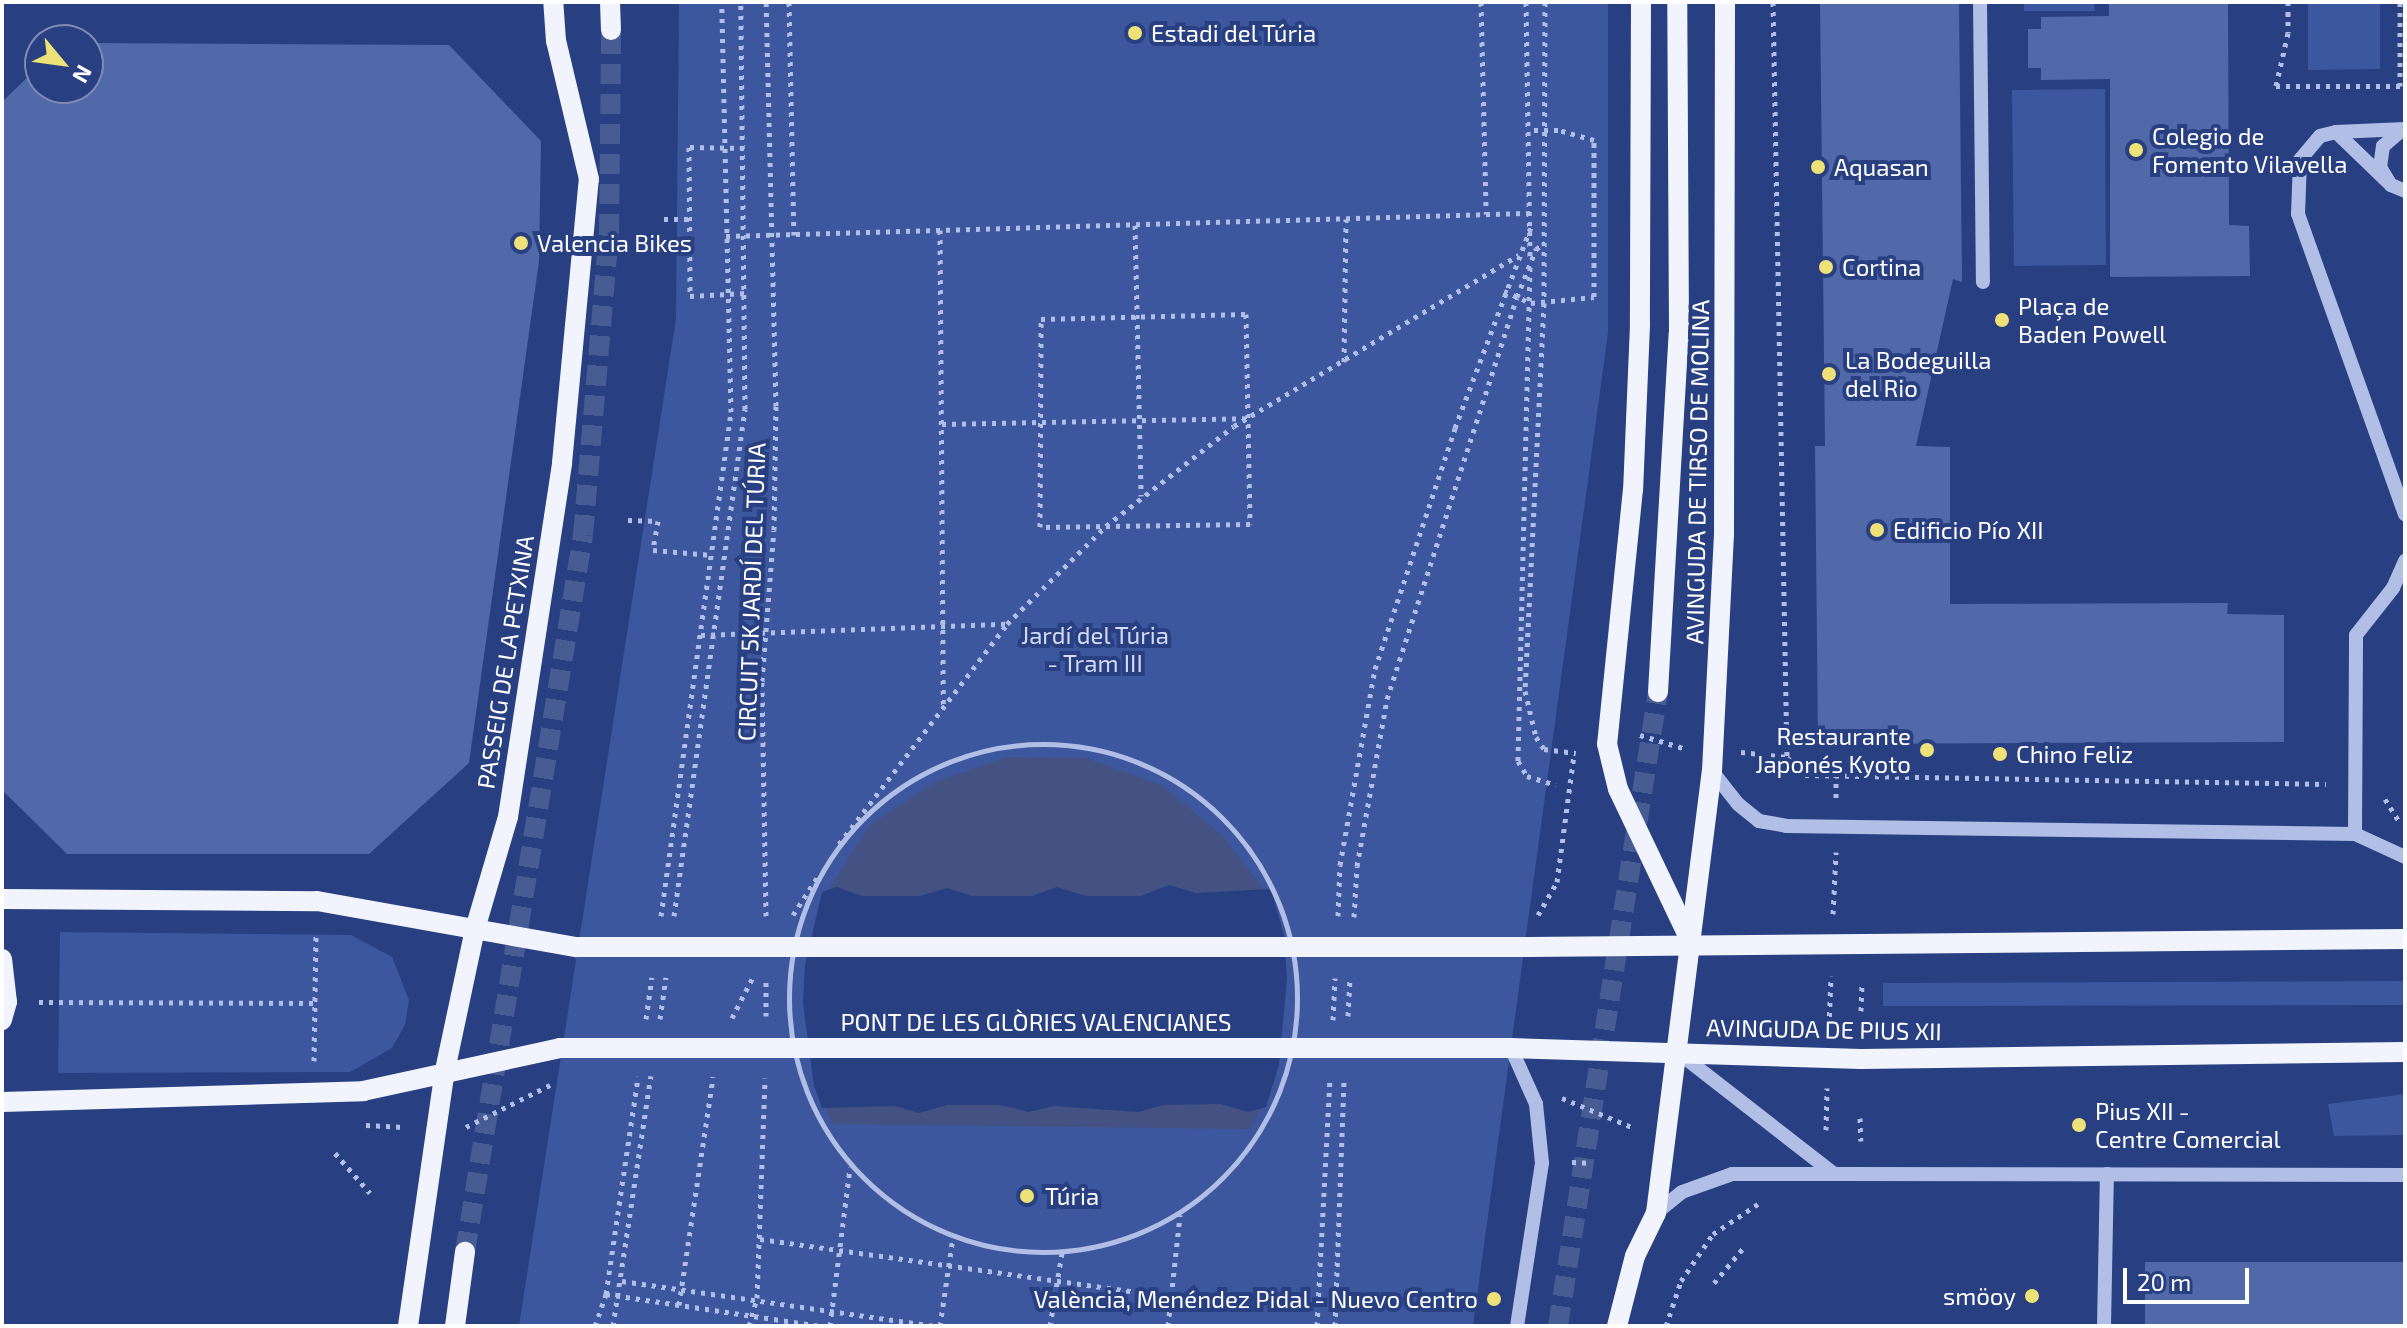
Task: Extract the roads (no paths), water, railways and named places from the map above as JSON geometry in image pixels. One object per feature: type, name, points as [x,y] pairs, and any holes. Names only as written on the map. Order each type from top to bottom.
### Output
[{"type":"main road","name":"PASSEIG DE LA PETXINA","points":[[408,1326],[444,1075],[475,929],[508,817],[562,463],[589,179],[556,41],[553,2]]},
{"type":"main road","points":[[610,2],[611,30]]},
{"type":"main road","points":[[1641,2],[1640,340],[1633,489],[1607,744],[1618,789],[1691,942]]},
{"type":"main road","name":"AVINGUDA DE TIRSO DE MOLINA","points":[[1658,692],[1679,333],[1677,2]]},
{"type":"main road","name":"AVINGUDA DE TIRSO DE MOLINA","points":[[1617,1326],[1635,1256],[1656,1213],[1712,771],[1724,519],[1725,2]]},
{"type":"main road","points":[[2,899],[317,901],[576,947],[1527,947],[1691,942],[2405,939]]},
{"type":"main road","points":[[2,959],[7,1002],[2,1020]]},
{"type":"main road","name":"PONT DE LES GLÒRIES VALENCIANES","points":[[2,1102],[312,1095],[363,1091],[560,1048],[1511,1048],[1677,1051]]},
{"type":"main road","name":"AVINGUDA DE PIUS XII","points":[[1677,1051],[1828,1058],[2405,1052]]},
{"type":"main road","points":[[455,1326],[465,1252]]},
{"type":"street","points":[[1980,2],[1983,282]]},
{"type":"street","points":[[2405,130],[2336,132],[2320,136],[2300,160],[2298,214],[2405,514]]},
{"type":"street","points":[[2398,188],[2380,167],[2383,146],[2405,130]]},
{"type":"street","points":[[2336,132],[2398,188]]},
{"type":"street","points":[[2355,834],[2356,635],[2393,588],[2405,561]]},
{"type":"street","points":[[1712,771],[1759,821],[1837,827],[2355,834],[2405,857]]},
{"type":"street","points":[[1511,1048],[1536,1104],[1542,1163],[1517,1326]]},
{"type":"street","name":"AVINGUDA DE PIUS XII","points":[[1677,1051],[1829,1170]]},
{"type":"street","points":[[1656,1213],[1682,1192],[1732,1174],[1829,1170],[2405,1175]]},
{"type":"street","points":[[2104,1326],[2107,1174]]},
{"type":"tunnel","points":[[465,1252],[583,535],[609,234],[611,30]]},
{"type":"tunnel","points":[[1558,1326],[1658,692]]},
{"type":"place","name":"Estadi del Túria","points":[[1135,33]]},
{"type":"place","name":"Colegio de Fomento Vilavella","points":[[2136,150]]},
{"type":"place","name":"Aquasan","points":[[1818,167]]},
{"type":"place","name":"Valencia Bikes","points":[[521,243]]},
{"type":"place","name":"Cortina","points":[[1826,267]]},
{"type":"place","name":"Plaça de Baden Powell","points":[[2002,320]]},
{"type":"place","name":"La Bodeguilla del Rio","points":[[1829,374]]},
{"type":"place","name":"Edificio Pío XII","points":[[1877,530]]},
{"type":"place","name":"Restaurante Japonés Kyoto","points":[[1927,750]]},
{"type":"place","name":"Chino Feliz","points":[[2000,754]]},
{"type":"place","name":"Pius XII - Centre Comercial","points":[[2079,1125]]},
{"type":"place","name":"Túria","points":[[1027,1196]]},
{"type":"place","name":"smöoy","points":[[2032,1296]]},
{"type":"place","name":"València, Menéndez Pidal - Nuevo Centro","points":[[1494,1299]]},
{"type":"park label","name":"Jardí del Túria - Tram III","points":[[1095,649]]}]
